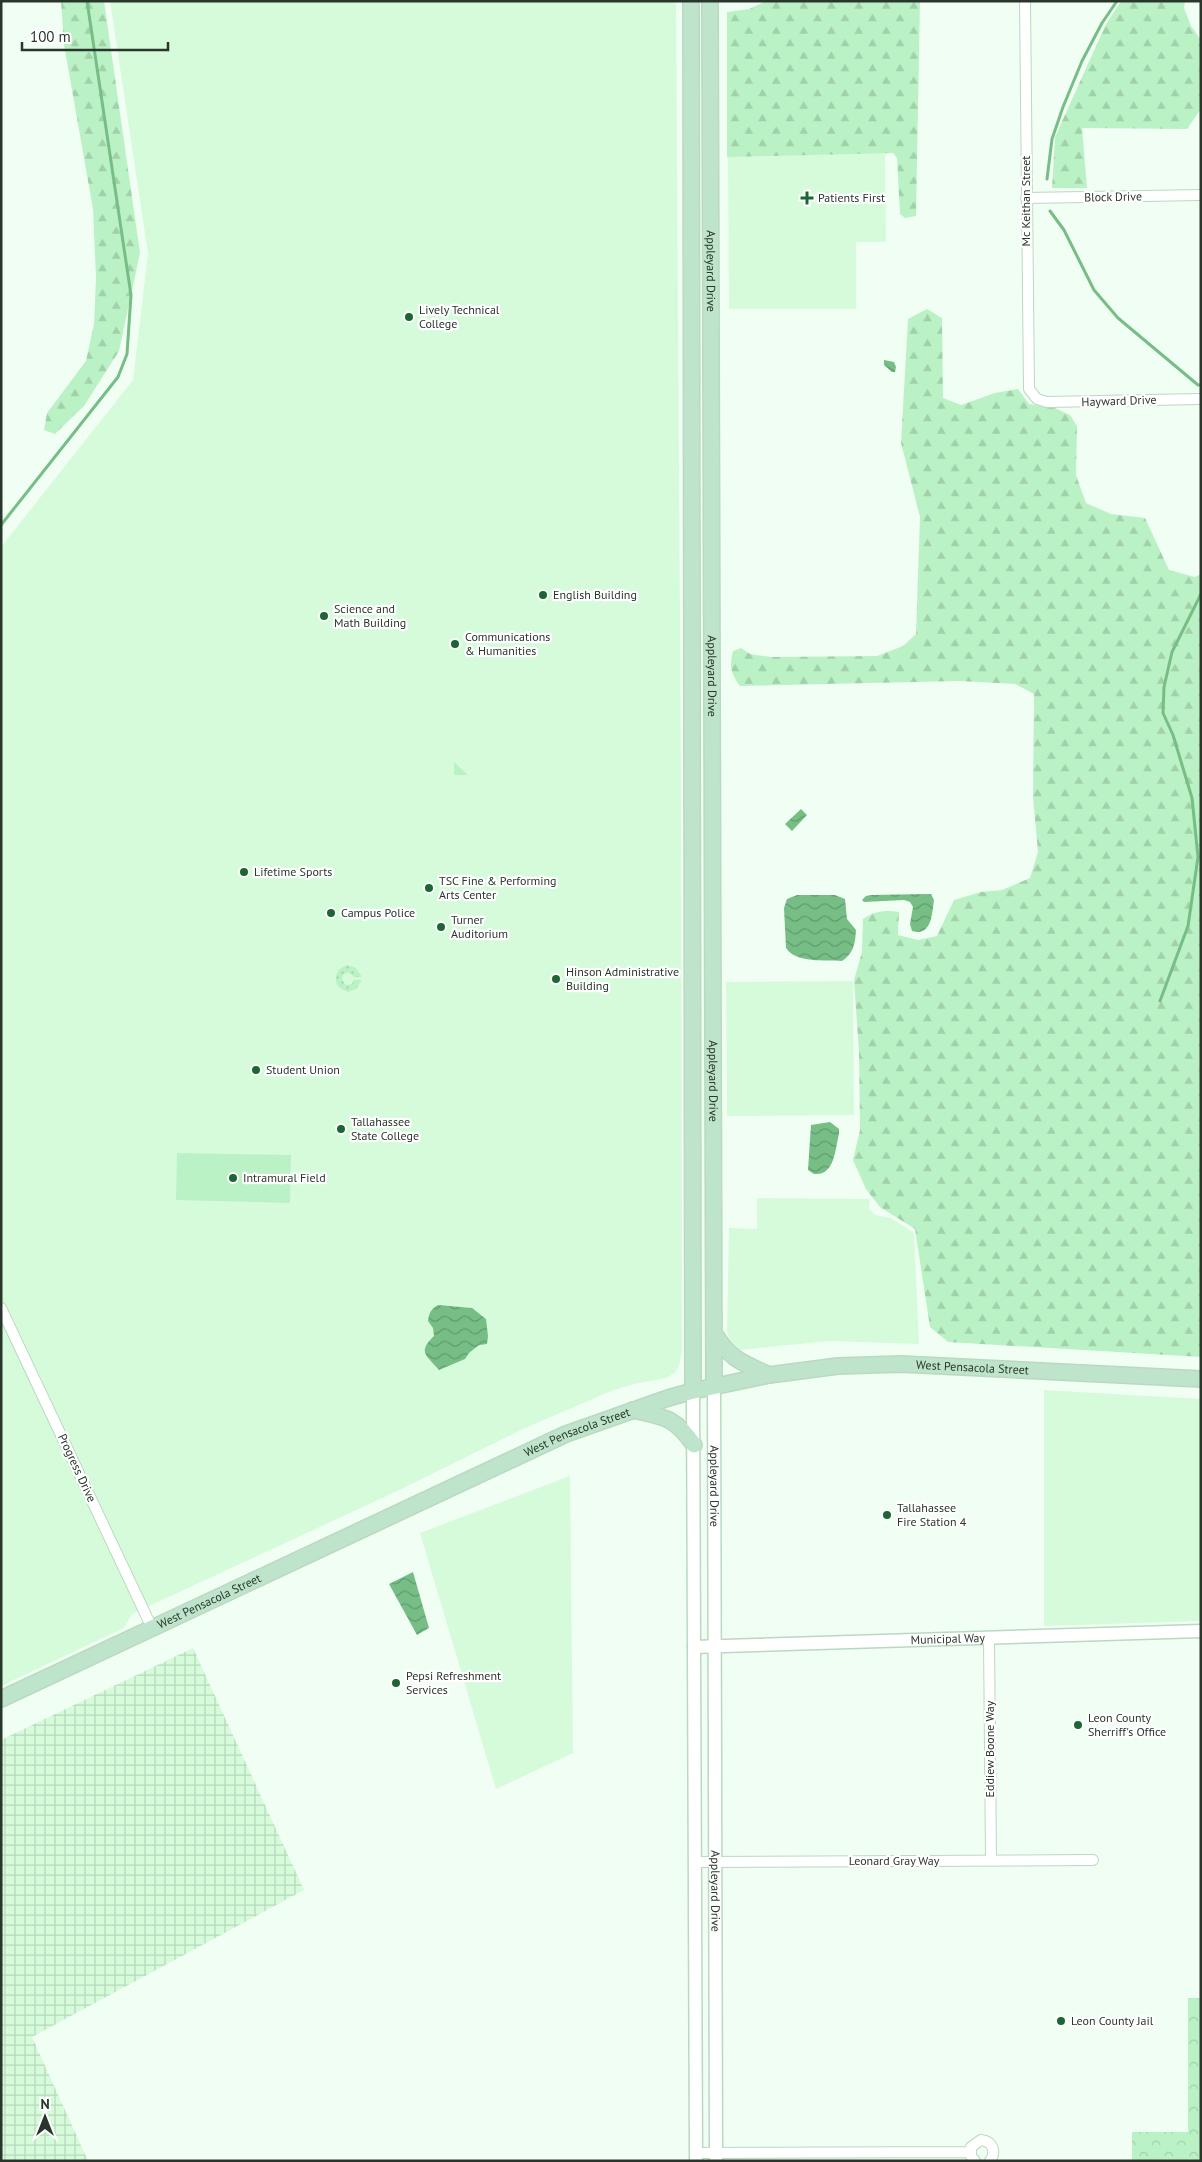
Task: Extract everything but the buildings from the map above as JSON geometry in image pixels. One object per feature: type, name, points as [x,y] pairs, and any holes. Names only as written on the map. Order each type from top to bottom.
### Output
[{"type":"main road","name":"Appleyard Drive","points":[[691,1],[693,1391]]},
{"type":"main road","name":"Appleyard Drive","points":[[710,1],[714,1385]]},
{"type":"main road","points":[[714,1332],[728,1353],[737,1360],[769,1375]]},
{"type":"main road","name":"West Pensacola Street","points":[[1,1699],[566,1434],[633,1410],[714,1385],[769,1375],[838,1366],[901,1364],[1201,1379]]},
{"type":"main road","points":[[633,1410],[662,1417],[677,1423],[694,1445]]},
{"type":"street","name":"Mc Keithan Street","points":[[1025,1],[1028,369],[1029,388],[1037,399]]},
{"type":"street","name":"Block Drive","points":[[1026,198],[1201,195]]},
{"type":"street","points":[[692,272],[711,272]]},
{"type":"street","name":"Hayward Drive","points":[[1037,399],[1047,402],[1067,403],[1201,399]]},
{"type":"street","points":[[692,531],[712,531]]},
{"type":"street","points":[[693,763],[713,762]]},
{"type":"street","points":[[693,975],[714,975]]},
{"type":"street","points":[[693,1125],[714,1116]]},
{"type":"street","name":"Progress Drive","points":[[1,1308],[152,1628]]},
{"type":"street","name":"Appleyard Drive","points":[[714,1385],[716,2157]]},
{"type":"street","name":"Appleyard Drive","points":[[693,1391],[696,2157]]},
{"type":"street","name":"Municipal Way","points":[[694,1647],[1201,1631]]},
{"type":"street","name":"Eddiew Boone Way","points":[[989,1638],[991,1860]]},
{"type":"street","name":"Leonard Gray Way","points":[[695,1862],[1093,1860]]},
{"type":"street","points":[[696,2157],[972,2156],[971,2147],[977,2142],[988,2142],[994,2152],[990,2161]]},
{"type":"shaded area","name":"Tallahassee State College","points":[[110,1],[676,1],[681,785],[682,1352],[679,1366],[675,1373],[666,1378],[634,1384],[611,1391],[523,1429],[393,1493],[132,1614],[124,1628],[1,1686],[1,547],[133,380],[148,254]]},
{"type":"shaded area","name":"Patients First","points":[[885,152],[886,242],[856,242],[856,309],[729,309],[728,153]]},
{"type":"shaded area","points":[[853,981],[854,1115],[727,1116],[726,982]]},
{"type":"shaded area","points":[[757,1198],[870,1199],[869,1208],[875,1215],[891,1218],[914,1233],[919,1344],[830,1341],[740,1350],[730,1339],[727,1331],[729,1228],[757,1229]]},
{"type":"shaded area","points":[[1044,1390],[1201,1399],[1201,1621],[1044,1626]]},
{"type":"shaded area","points":[[570,1476],[573,1753],[496,1789],[420,1533]]},
{"type":"shaded area","points":[[193,1648],[304,1890],[32,2037],[88,2161],[1,2161],[1,1740]]},
{"type":"green space","points":[[61,1],[104,1],[140,253],[119,351],[84,406],[55,434],[44,430],[47,413],[86,361],[94,324],[96,278],[93,209],[64,45]]},
{"type":"green space","points":[[766,1],[920,1],[916,216],[905,218],[900,214],[897,158],[893,153],[727,157],[727,12],[749,9]]},
{"type":"green space","points":[[1121,1],[1185,1],[1184,8],[1191,26],[1201,40],[1201,109],[1187,129],[1082,128],[1087,188],[1052,188],[1055,137],[1105,26]]},
{"type":"green space","points":[[927,309],[942,318],[943,398],[961,405],[995,393],[1018,389],[1029,404],[1055,408],[1070,415],[1077,426],[1076,475],[1086,503],[1111,514],[1145,518],[1169,570],[1195,577],[1201,574],[1201,1357],[948,1342],[930,1327],[915,1229],[880,1207],[866,1189],[853,1160],[860,1130],[859,1053],[854,980],[862,952],[863,919],[880,912],[899,912],[898,935],[918,940],[937,936],[954,900],[981,892],[1002,890],[1030,878],[1038,852],[1033,797],[1034,694],[1015,684],[960,681],[740,686],[733,674],[731,661],[733,651],[741,648],[750,654],[771,657],[877,656],[903,646],[916,634],[920,517],[901,443],[908,319]]},
{"type":"green space","points":[[454,762],[468,775],[454,775]]},
{"type":"green space","points":[[348,965],[356,968],[362,977],[354,977],[348,972],[343,975],[342,980],[346,985],[352,984],[354,980],[362,980],[356,989],[348,992],[340,988],[336,978],[338,971]]},
{"type":"green space","name":"Intramural Field","points":[[177,1153],[291,1155],[290,1203],[176,1200]]},
{"type":"green space","points":[[1188,1998],[1201,1998],[1201,2161],[1132,2161],[1132,2132],[1188,2132]]},
{"type":"water","points":[[884,360],[894,362],[895,372],[892,372],[884,365]]},
{"type":"water","points":[[801,809],[807,815],[792,831],[785,824]]},
{"type":"water","points":[[931,894],[934,900],[930,923],[924,931],[919,932],[912,931],[910,924],[913,907],[910,902],[904,900],[864,902],[862,900],[866,896],[871,895]]},
{"type":"water","points":[[797,895],[835,895],[845,899],[847,919],[856,930],[853,948],[842,961],[803,958],[790,953],[786,948],[784,908],[787,899]]},
{"type":"water","points":[[830,1122],[839,1129],[835,1154],[826,1171],[814,1174],[808,1170],[811,1125]]},
{"type":"water","points":[[438,1305],[472,1308],[486,1319],[488,1336],[487,1344],[479,1345],[465,1359],[439,1370],[428,1358],[425,1351],[434,1336],[433,1328],[428,1321],[429,1316]]},
{"type":"water","points":[[413,1572],[429,1628],[417,1635],[389,1584]]},
{"type":"waterway","points":[[1,525],[118,377],[127,354],[131,295],[87,1]]},
{"type":"waterway","points":[[1047,179],[1052,139],[1063,107],[1082,61],[1102,23],[1117,1]]},
{"type":"waterway","points":[[1050,211],[1064,230],[1094,290],[1118,318],[1198,385],[1201,385]]},
{"type":"waterway","points":[[1160,1001],[1188,926],[1198,857],[1192,798],[1173,735],[1163,713],[1164,687],[1172,652],[1201,594]]},
{"type":"place","name":"Patients First","points":[[807,198]]},
{"type":"place","name":"Lively Technical College","points":[[409,317]]},
{"type":"place","name":"English Building","points":[[543,595]]},
{"type":"place","name":"Science and Math Building","points":[[324,616]]},
{"type":"place","name":"Communications & Humanities","points":[[455,644]]},
{"type":"place","name":"Lifetime Sports","points":[[244,872]]},
{"type":"place","name":"TSC Fine & Performing Arts Center","points":[[429,888]]},
{"type":"place","name":"Campus Police","points":[[331,913]]},
{"type":"place","name":"Turner Auditorium","points":[[441,927]]},
{"type":"place","name":"Hinson Administrative Building","points":[[556,979]]},
{"type":"place","name":"Student Union","points":[[256,1070]]},
{"type":"place","name":"Tallahassee State College","points":[[341,1129]]},
{"type":"place","name":"Intramural Field","points":[[233,1178]]},
{"type":"place","name":"Tallahassee Fire Station 4","points":[[887,1515]]},
{"type":"place","name":"Pepsi Refreshment Services","points":[[396,1683]]},
{"type":"place","name":"Leon County Sherriff's Office","points":[[1078,1725]]},
{"type":"place","name":"Leon County Jail","points":[[1061,2021]]}]
